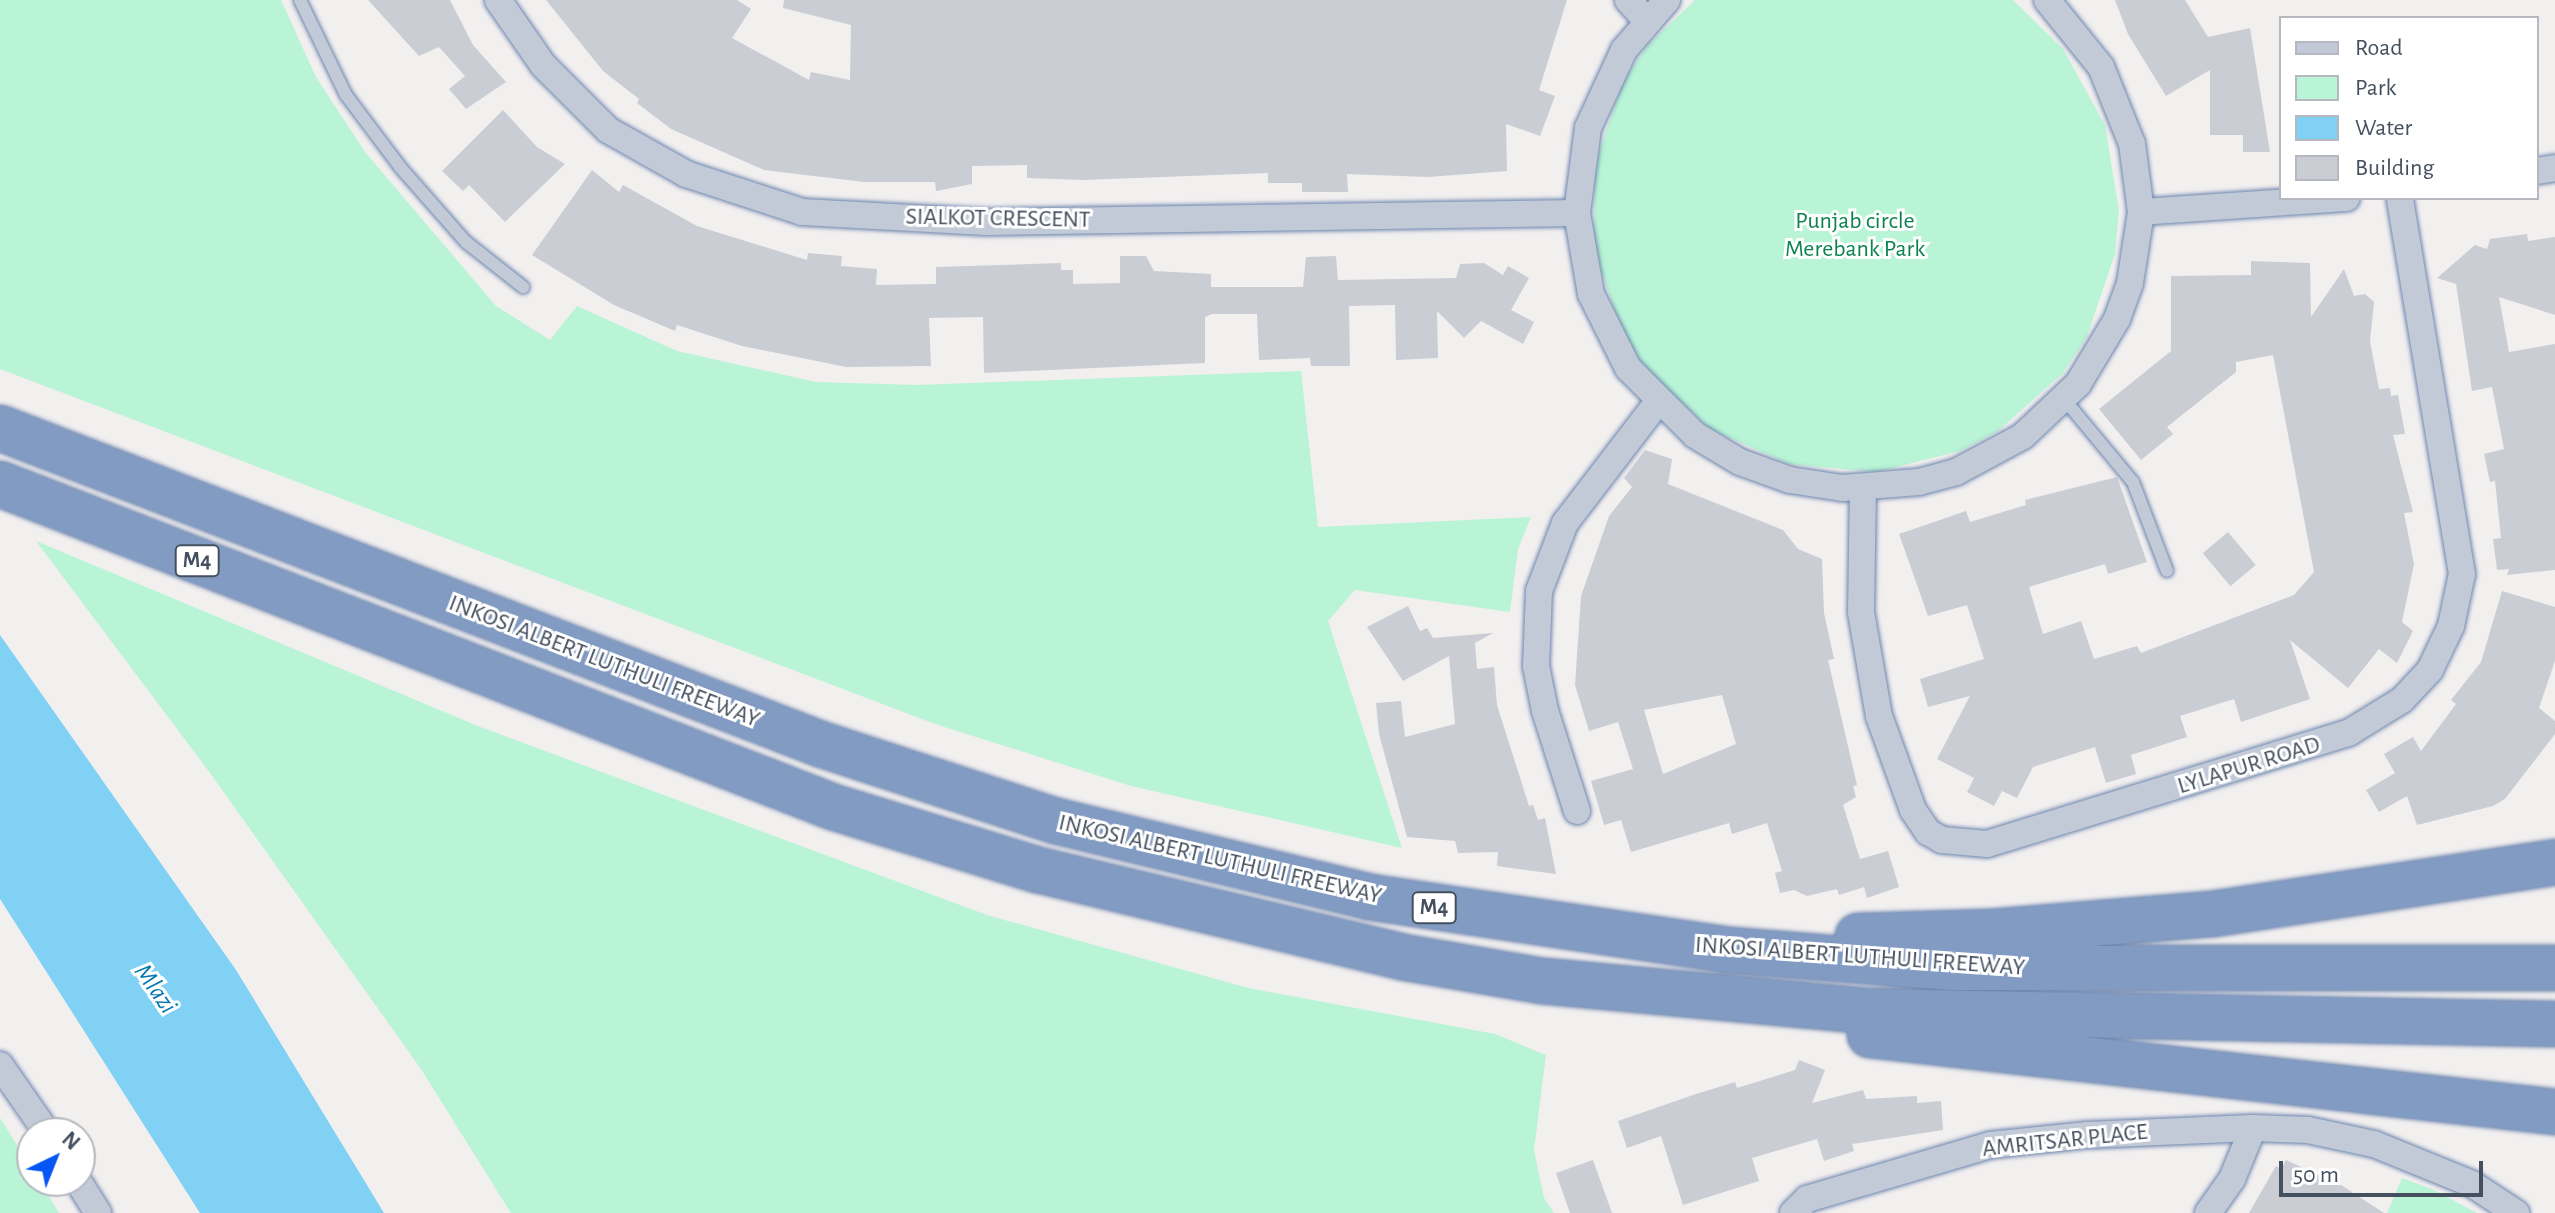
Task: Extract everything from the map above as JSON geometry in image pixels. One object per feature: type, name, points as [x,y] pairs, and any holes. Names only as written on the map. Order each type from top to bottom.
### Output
[{"type":"highway","name":"INKOSI ALBERT LUTHULI FREEWAY","points":[[0,428],[820,744],[1056,821],[1230,867],[1369,897],[1729,950],[1967,968],[2555,968]]},
{"type":"highway","name":"INKOSI ALBERT LUTHULI FREEWAY","points":[[0,484],[833,807],[1038,870],[1258,927],[1543,981],[1869,1011],[2555,1024]]},
{"type":"highway","points":[[1729,950],[1843,936],[1992,932],[2213,914],[2555,862]]},
{"type":"highway","points":[[1543,981],[1789,1024],[2013,1055],[2555,1112]]},
{"type":"street","name":"SIALKOT CRESCENT","points":[[498,0],[543,65],[621,139],[686,174],[802,212],[986,222],[1577,213]]},
{"type":"street","points":[[1628,0],[1646,20]]},
{"type":"street","points":[[1667,0],[1646,20],[1603,88],[1588,128],[1577,213],[1591,294],[1628,368],[1657,403],[1695,435],[1740,462],[1790,480],[1863,487],[1919,482],[1956,472],[2023,436],[2064,399],[2100,353],[2117,319],[2130,283],[2141,212],[2132,144],[2120,104],[2077,32],[2049,0]]},
{"type":"street","points":[[2141,212],[2318,200]]},
{"type":"street","name":"LYLAPUR ROAD","points":[[1863,487],[1861,612],[1879,716],[1913,810],[1928,832],[1942,840],[1987,844],[2350,732],[2402,700],[2430,670],[2451,626],[2462,574],[2400,200]]},
{"type":"street","points":[[1577,811],[1545,711],[1536,666],[1539,591],[1565,523],[1657,403]]},
{"type":"street","points":[[0,1065],[36,1117]]},
{"type":"street","points":[[2208,1213],[2232,1179],[2253,1128]]},
{"type":"street","name":"AMRITSAR PLACE","points":[[1793,1213],[1807,1199],[1990,1145],[2087,1135],[2253,1128],[2323,1132],[2387,1148],[2472,1184],[2516,1213]]},
{"type":"lane","points":[[300,0],[346,95],[400,167],[466,242],[523,287]]},
{"type":"lane","points":[[2064,399],[2133,482],[2167,571]]},
{"type":"green space","points":[[0,0],[281,0],[316,77],[365,152],[496,306],[550,340],[577,306],[677,351],[816,382],[917,385],[1301,371],[1318,527],[1531,517],[1518,549],[1510,612],[1355,590],[1328,621],[1402,848],[1131,786],[935,724],[0,369]]},
{"type":"green space","name":"Punjab circle Merebank Park","points":[[1695,0],[2013,0],[2063,49],[2105,125],[2119,211],[2115,254],[2087,336],[2063,373],[1998,431],[1960,451],[1876,472],[1789,464],[1710,429],[1646,370],[1623,333],[1594,251],[1595,164],[1623,82],[1647,46]]},
{"type":"green space","points":[[36,541],[478,726],[987,915],[1248,988],[1495,1034],[1546,1055],[1534,1150],[1544,1198],[1554,1213],[511,1213],[421,1069],[210,773]]},
{"type":"green space","points":[[0,1118],[16,1144],[16,1197],[50,1197],[59,1213],[0,1213]]},
{"type":"green space","points":[[2402,1178],[2434,1190],[2477,1213],[2387,1213]]},
{"type":"water","name":"Mlazi","points":[[0,635],[236,970],[384,1213],[200,1213],[0,899]]},
{"type":"building","points":[[368,0],[450,0],[473,45],[506,82],[466,109],[449,89],[465,76],[439,47],[419,56]]},
{"type":"building","points":[[546,0],[737,0],[751,9],[732,38],[809,80],[811,72],[850,80],[851,25],[783,8],[784,0],[1567,0],[1539,90],[1555,96],[1540,136],[1506,124],[1507,171],[1428,177],[1347,174],[1348,192],[1302,192],[1302,183],[1268,183],[1268,173],[1084,180],[1027,178],[1027,165],[972,166],[972,184],[936,191],[935,182],[864,182],[764,170],[671,129],[637,103],[639,99],[603,71]]},
{"type":"building","points":[[2115,0],[2185,0],[2208,37],[2250,28],[2270,152],[2243,152],[2243,135],[2210,135],[2210,70],[2166,96],[2128,34]]},
{"type":"building","points":[[503,110],[537,147],[565,164],[505,222],[469,185],[463,191],[442,171]]},
{"type":"building","points":[[592,170],[619,192],[623,185],[697,226],[807,260],[808,253],[842,256],[841,266],[877,269],[876,285],[936,284],[936,267],[1061,263],[1061,270],[1073,270],[1073,284],[1120,283],[1120,256],[1146,256],[1154,271],[1211,274],[1211,287],[1303,287],[1306,257],[1336,256],[1338,280],[1456,278],[1460,264],[1484,263],[1503,275],[1508,266],[1529,278],[1511,310],[1534,322],[1523,344],[1481,321],[1464,338],[1437,311],[1438,358],[1396,360],[1395,305],[1349,306],[1350,366],[1311,366],[1310,358],[1259,360],[1257,314],[1212,314],[1205,317],[1205,363],[984,373],[983,317],[929,318],[931,366],[846,367],[742,346],[677,325],[675,331],[614,305],[532,255]]},
{"type":"building","points":[[2527,234],[2528,241],[2555,237],[2555,315],[2499,297],[2509,352],[2555,344],[2555,570],[2507,575],[2509,569],[2497,570],[2493,539],[2501,538],[2495,481],[2490,482],[2484,454],[2504,449],[2492,387],[2472,391],[2456,284],[2437,278],[2475,245],[2487,249],[2490,239]]},
{"type":"building","points":[[2251,261],[2310,263],[2311,317],[2344,269],[2354,296],[2365,294],[2374,302],[2370,341],[2379,389],[2390,388],[2391,396],[2398,395],[2405,434],[2393,435],[2413,512],[2404,513],[2414,564],[2402,622],[2413,631],[2397,663],[2379,649],[2348,688],[2290,640],[2310,699],[2241,722],[2234,699],[2180,716],[2187,737],[2131,755],[2136,774],[2106,783],[2095,747],[2033,767],[2017,798],[2002,791],[1994,806],[1967,792],[1974,778],[1937,759],[1970,696],[1928,707],[1920,679],[1984,659],[1967,605],[1928,616],[1899,534],[1966,511],[1970,522],[2026,505],[2025,500],[2117,477],[2147,562],[2108,574],[2105,564],[2029,587],[2043,634],[2081,621],[2094,659],[2137,646],[2141,653],[2294,595],[2314,572],[2273,355],[2236,362],[2236,372],[2167,427],[2173,434],[2141,460],[2099,409],[2171,351],[2171,276],[2251,275]]},
{"type":"building","points":[[1645,450],[1672,459],[1668,484],[1783,530],[1798,549],[1822,559],[1824,613],[1834,659],[1828,660],[1857,785],[1853,786],[1856,797],[1843,805],[1860,859],[1888,851],[1899,887],[1867,898],[1864,887],[1839,895],[1837,889],[1807,896],[1794,890],[1780,893],[1775,873],[1782,871],[1767,823],[1732,834],[1729,823],[1631,852],[1621,820],[1604,825],[1591,781],[1633,769],[1618,722],[1589,731],[1575,685],[1581,596],[1609,516],[1632,487],[1624,478]],"holes":[[[1722,695],[1736,744],[1663,774],[1644,710]]]},
{"type":"building","points":[[2228,532],[2256,565],[2230,586],[2203,553]]},
{"type":"building","points":[[2502,591],[2555,607],[2555,661],[2539,708],[2555,721],[2555,734],[2505,799],[2493,806],[2417,825],[2407,796],[2379,812],[2366,790],[2395,773],[2384,754],[2413,737],[2421,751],[2456,704],[2451,700],[2481,662]]},
{"type":"building","points":[[1408,606],[1420,631],[1427,628],[1433,638],[1493,633],[1475,643],[1477,669],[1494,667],[1497,705],[1529,806],[1533,805],[1538,820],[1545,818],[1556,874],[1497,866],[1498,852],[1458,853],[1455,841],[1407,837],[1379,734],[1376,703],[1401,701],[1405,737],[1455,724],[1449,656],[1403,681],[1367,627]]},
{"type":"building","points":[[1799,1060],[1825,1070],[1812,1103],[1863,1090],[1866,1099],[1917,1096],[1917,1103],[1941,1101],[1943,1130],[1852,1144],[1854,1151],[1824,1161],[1817,1139],[1752,1158],[1759,1181],[1683,1205],[1661,1136],[1627,1148],[1618,1121],[1735,1082],[1737,1088],[1795,1070]]},
{"type":"building","points":[[1593,1160],[1612,1213],[1570,1213],[1556,1173]]},
{"type":"building","points":[[2286,1160],[2341,1185],[2384,1213],[2249,1213],[2276,1166],[2281,1169]]}]
